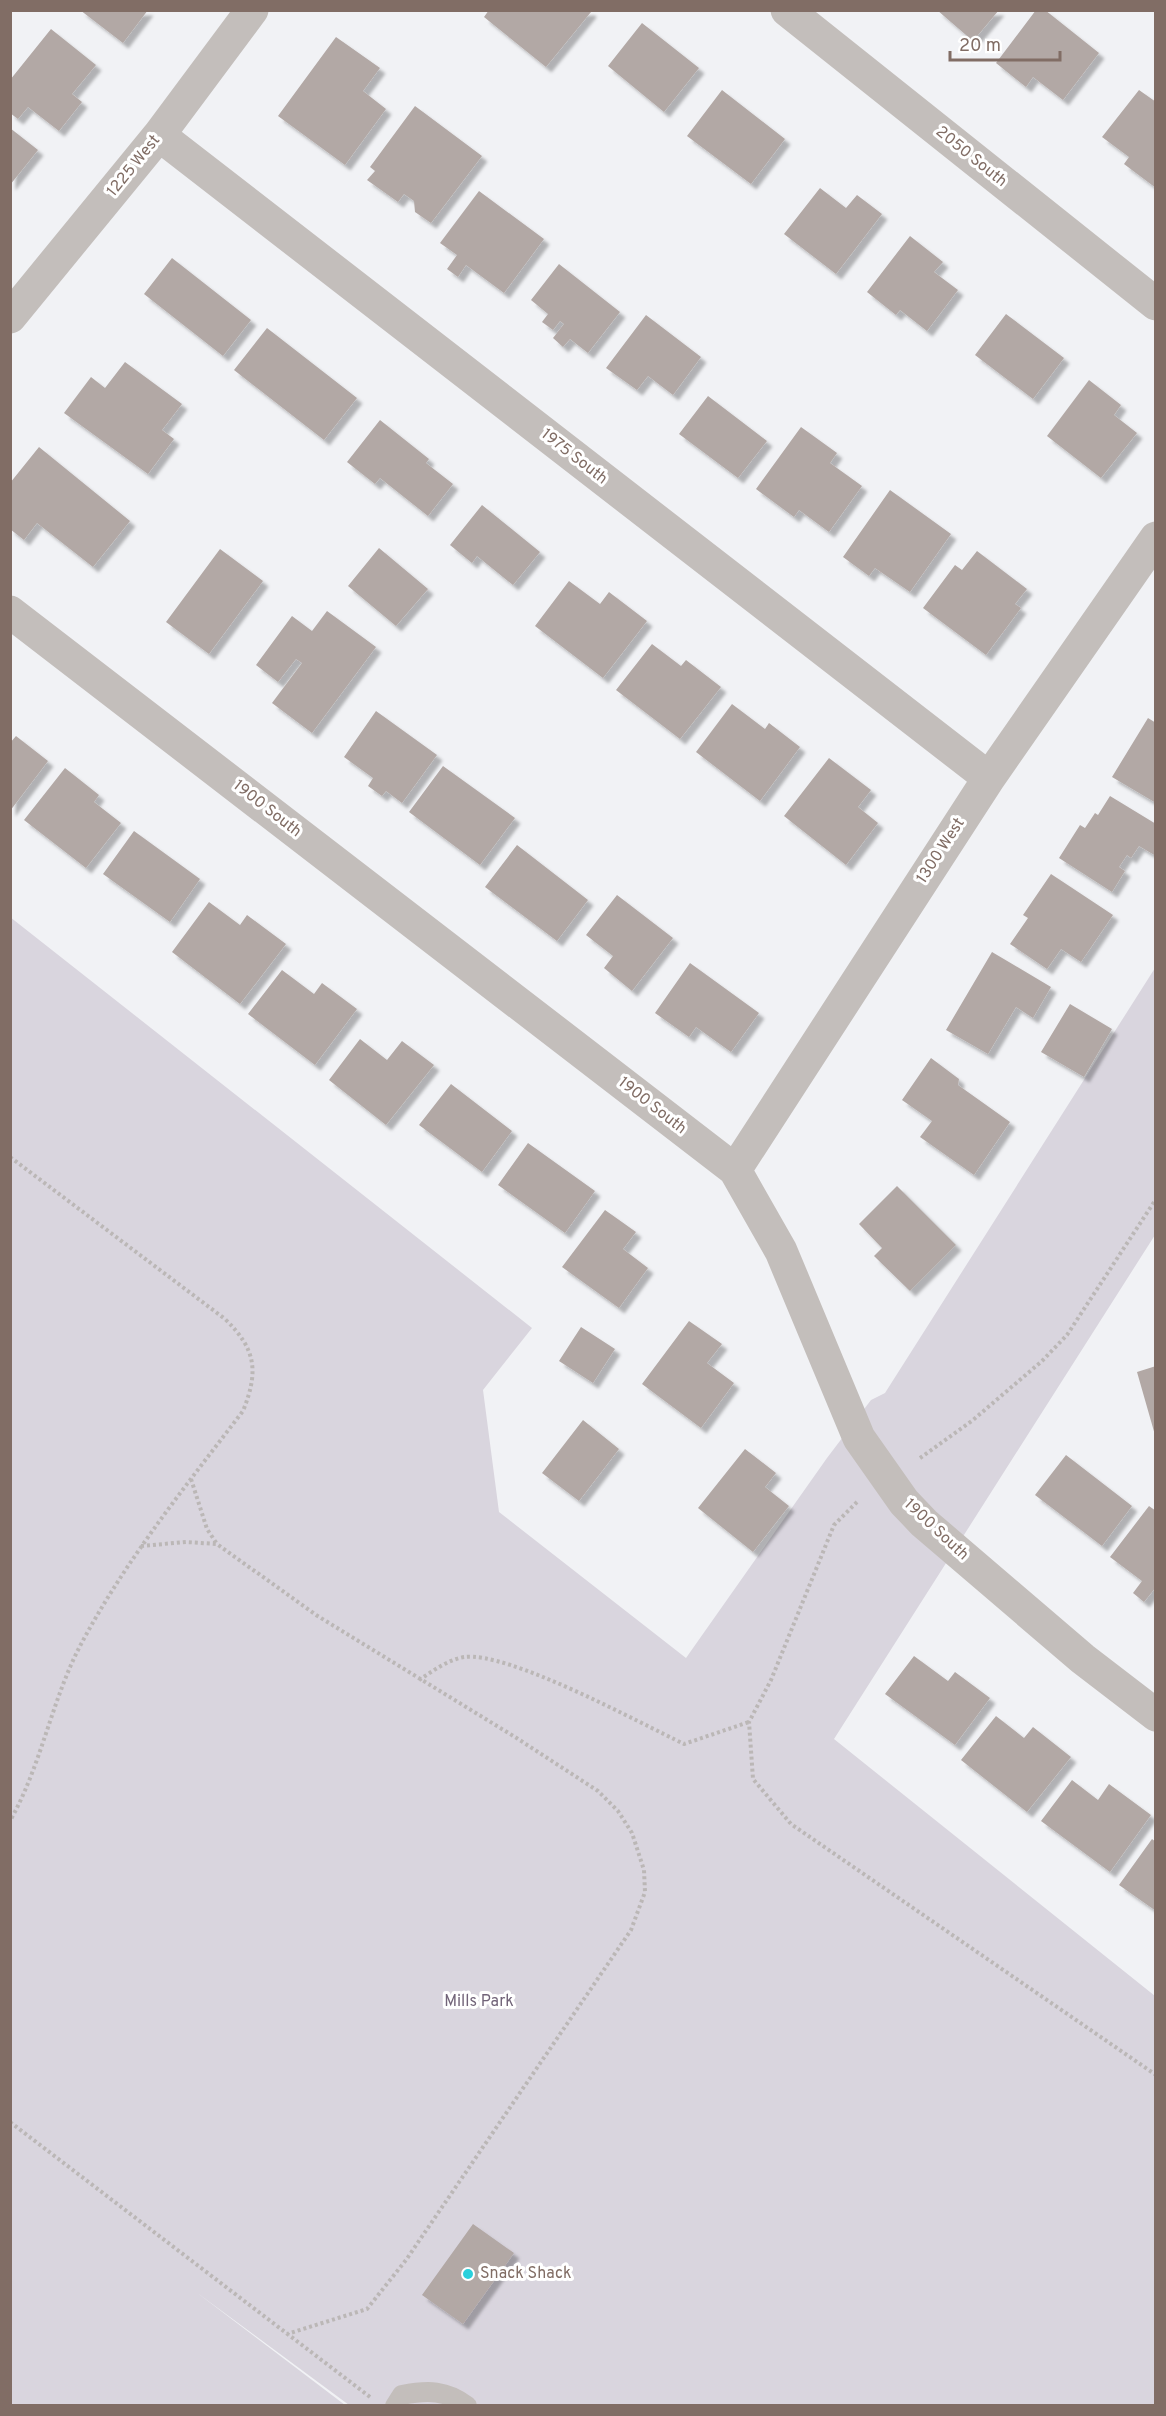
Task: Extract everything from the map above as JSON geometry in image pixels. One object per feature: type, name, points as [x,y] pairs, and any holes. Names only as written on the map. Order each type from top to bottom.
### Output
[{"type":"street","name":"1225 West","points":[[10,317],[159,135],[252,10]]},
{"type":"street","name":"2050 South","points":[[787,10],[1155,304]]},
{"type":"street","name":"1975 South","points":[[159,135],[989,778]]},
{"type":"street","name":"1300 West","points":[[735,1170],[989,778],[1155,538]]},
{"type":"street","name":"1900 South","points":[[10,612],[735,1170],[781,1251],[859,1438],[904,1502],[924,1523],[1083,1659],[1155,1715]]},
{"type":"lane","points":[[394,2406],[402,2395],[418,2392],[447,2393],[467,2406]]},
{"type":"path","points":[[10,1157],[225,1319],[241,1335],[250,1354],[254,1375],[251,1392],[243,1411],[141,1546],[107,1598],[78,1650],[26,1792],[10,1821]]},
{"type":"path","points":[[920,1458],[973,1420],[1042,1361],[1067,1335],[1155,1199]]},
{"type":"path","points":[[191,1479],[207,1529],[217,1544],[316,1615],[515,1737],[598,1791],[618,1811],[632,1833],[644,1870],[645,1892],[631,1930],[406,2260],[367,2309],[287,2334]]},
{"type":"path","points":[[857,1502],[834,1524],[771,1680],[749,1722],[753,1779],[791,1824],[1155,2075]]},
{"type":"path","points":[[141,1546],[186,1542],[217,1544]]},
{"type":"path","points":[[420,1680],[445,1663],[465,1657],[508,1664],[543,1677],[684,1744],[749,1722]]},
{"type":"path","points":[[10,2122],[372,2398]]},
{"type":"green space","name":"Mills Park","points":[[10,917],[532,1328],[483,1390],[499,1512],[686,1658],[827,1458],[871,1400],[885,1393],[1155,968],[1155,1235],[834,1739],[1155,1996],[1155,2405],[349,2405],[196,2292],[345,2405],[11,2405]]},
{"type":"building","points":[[80,10],[148,10],[123,43]]},
{"type":"building","points":[[489,10],[590,10],[591,12],[546,67],[484,17]]},
{"type":"building","points":[[937,10],[999,10],[973,41]]},
{"type":"building","points":[[1036,10],[1045,10],[1099,53],[1063,100],[1033,77],[1026,87],[996,63]]},
{"type":"building","points":[[642,23],[699,68],[664,112],[608,66]]},
{"type":"building","points":[[51,29],[96,65],[72,94],[82,102],[59,131],[28,107],[18,119],[10,113],[10,80]]},
{"type":"building","points":[[336,37],[380,68],[363,91],[386,109],[345,165],[278,116]]},
{"type":"building","points":[[722,90],[785,139],[751,184],[687,136]]},
{"type":"building","points":[[1139,90],[1156,102],[1156,188],[1124,164],[1129,157],[1102,137]]},
{"type":"building","points":[[415,106],[482,156],[431,223],[415,212],[414,201],[404,194],[398,202],[367,180],[375,171],[370,167]]},
{"type":"building","points":[[10,128],[38,150],[10,185]]},
{"type":"building","points":[[820,188],[846,208],[857,195],[882,214],[836,274],[784,234]]},
{"type":"building","points":[[479,191],[544,239],[504,293],[466,265],[458,277],[447,269],[457,255],[440,243]]},
{"type":"building","points":[[910,236],[943,262],[934,272],[958,290],[927,331],[900,310],[896,315],[867,292]]},
{"type":"building","points":[[172,258],[251,320],[223,356],[144,294]]},
{"type":"building","points":[[559,264],[620,312],[588,353],[570,339],[563,347],[553,338],[564,324],[560,321],[553,330],[542,322],[548,314],[531,300]]},
{"type":"building","points":[[1006,314],[1064,358],[1033,399],[975,355]]},
{"type":"building","points":[[646,315],[701,357],[673,395],[648,376],[637,390],[606,368]]},
{"type":"building","points":[[267,328],[357,398],[324,440],[234,370]]},
{"type":"building","points":[[125,362],[182,404],[162,430],[174,439],[148,474],[64,413],[91,377],[105,388]]},
{"type":"building","points":[[1089,380],[1121,405],[1114,415],[1137,433],[1101,478],[1047,436]]},
{"type":"building","points":[[708,396],[767,441],[738,478],[679,434]]},
{"type":"building","points":[[380,420],[429,459],[426,463],[453,484],[428,516],[380,478],[375,484],[347,462]]},
{"type":"building","points":[[801,427],[837,453],[830,463],[862,486],[829,532],[799,510],[794,517],[756,489]]},
{"type":"building","points":[[39,447],[130,521],[93,567],[37,523],[24,540],[10,529],[10,483]]},
{"type":"building","points":[[890,490],[951,534],[910,592],[875,568],[869,576],[843,557]]},
{"type":"building","points":[[482,505],[540,552],[513,585],[477,556],[472,563],[450,545]]},
{"type":"building","points":[[379,548],[428,589],[396,626],[348,586]]},
{"type":"building","points":[[220,549],[263,581],[209,654],[166,622]]},
{"type":"building","points":[[977,551],[1027,589],[1015,604],[1021,608],[986,655],[923,608],[955,565],[962,570]]},
{"type":"building","points":[[569,581],[600,604],[609,592],[647,621],[603,678],[535,626]]},
{"type":"building","points":[[327,611],[376,647],[312,733],[272,703],[302,663],[296,659],[278,682],[256,665],[292,616],[312,631]]},
{"type":"building","points":[[652,644],[681,666],[686,660],[721,687],[680,739],[616,690]]},
{"type":"building","points":[[732,704],[765,729],[769,723],[800,747],[760,801],[696,752]]},
{"type":"building","points":[[376,711],[437,755],[402,803],[386,791],[382,796],[368,786],[373,778],[344,757]]},
{"type":"building","points":[[1148,718],[1156,723],[1156,803],[1112,777]]},
{"type":"building","points":[[16,736],[48,761],[10,811],[10,743]]},
{"type":"building","points":[[829,758],[871,790],[858,807],[878,823],[846,865],[784,816]]},
{"type":"building","points":[[443,766],[515,818],[480,865],[409,812]]},
{"type":"building","points":[[65,768],[99,795],[94,802],[121,823],[86,868],[24,820]]},
{"type":"building","points":[[1110,796],[1156,824],[1156,856],[1139,846],[1131,858],[1127,855],[1119,867],[1125,871],[1112,892],[1059,858],[1080,825],[1085,828],[1095,813],[1098,815]]},
{"type":"building","points":[[134,831],[200,879],[170,922],[103,874]]},
{"type":"building","points":[[517,845],[588,900],[557,941],[485,887]]},
{"type":"building","points":[[1051,874],[1113,915],[1081,962],[1061,949],[1047,969],[1010,944],[1028,918],[1023,915]]},
{"type":"building","points":[[617,895],[673,938],[632,991],[604,968],[613,956],[586,935]]},
{"type":"building","points":[[209,902],[240,925],[247,915],[286,944],[240,1004],[172,952]]},
{"type":"building","points":[[992,952],[1051,987],[1033,1018],[1016,1007],[988,1054],[946,1030]]},
{"type":"building","points":[[690,963],[759,1013],[731,1052],[696,1027],[689,1037],[655,1013]]},
{"type":"building","points":[[282,970],[314,994],[322,983],[357,1009],[315,1065],[248,1014]]},
{"type":"building","points":[[1070,1004],[1112,1029],[1084,1077],[1041,1052]]},
{"type":"building","points":[[360,1039],[387,1060],[402,1041],[434,1065],[386,1125],[329,1080]]},
{"type":"building","points":[[931,1058],[959,1079],[958,1085],[1010,1122],[974,1175],[920,1137],[932,1121],[902,1100]]},
{"type":"building","points":[[451,1084],[512,1131],[482,1172],[419,1125]]},
{"type":"building","points":[[528,1143],[595,1191],[565,1233],[498,1185]]},
{"type":"building","points":[[897,1186],[956,1245],[910,1291],[874,1256],[882,1248],[859,1224]]},
{"type":"building","points":[[605,1210],[636,1232],[623,1249],[648,1268],[619,1308],[562,1267]]},
{"type":"building","points":[[689,1321],[722,1344],[707,1363],[734,1383],[701,1428],[642,1384]]},
{"type":"building","points":[[581,1327],[615,1349],[593,1383],[559,1361]]},
{"type":"building","points":[[1156,1366],[1156,1435],[1155,1435],[1137,1372]]},
{"type":"building","points":[[583,1420],[619,1449],[579,1501],[542,1473]]},
{"type":"building","points":[[745,1449],[776,1473],[765,1487],[789,1506],[753,1552],[698,1508]]},
{"type":"building","points":[[1066,1455],[1132,1506],[1102,1546],[1035,1495]]},
{"type":"building","points":[[1149,1506],[1156,1511],[1156,1587],[1144,1602],[1133,1593],[1142,1581],[1110,1557]]},
{"type":"building","points":[[914,1656],[948,1681],[955,1672],[990,1698],[955,1745],[885,1694]]},
{"type":"building","points":[[996,1716],[1024,1738],[1033,1727],[1071,1757],[1027,1812],[961,1760]]},
{"type":"building","points":[[1072,1780],[1098,1800],[1109,1784],[1151,1815],[1110,1872],[1041,1821]]},
{"type":"building","points":[[1152,1839],[1156,1842],[1156,1911],[1119,1885]]},
{"type":"building","name":"Snack Shack","points":[[473,2224],[514,2253],[463,2324],[422,2295]]},
{"type":"place","name":"Snack Shack","points":[[468,2274]]}]
